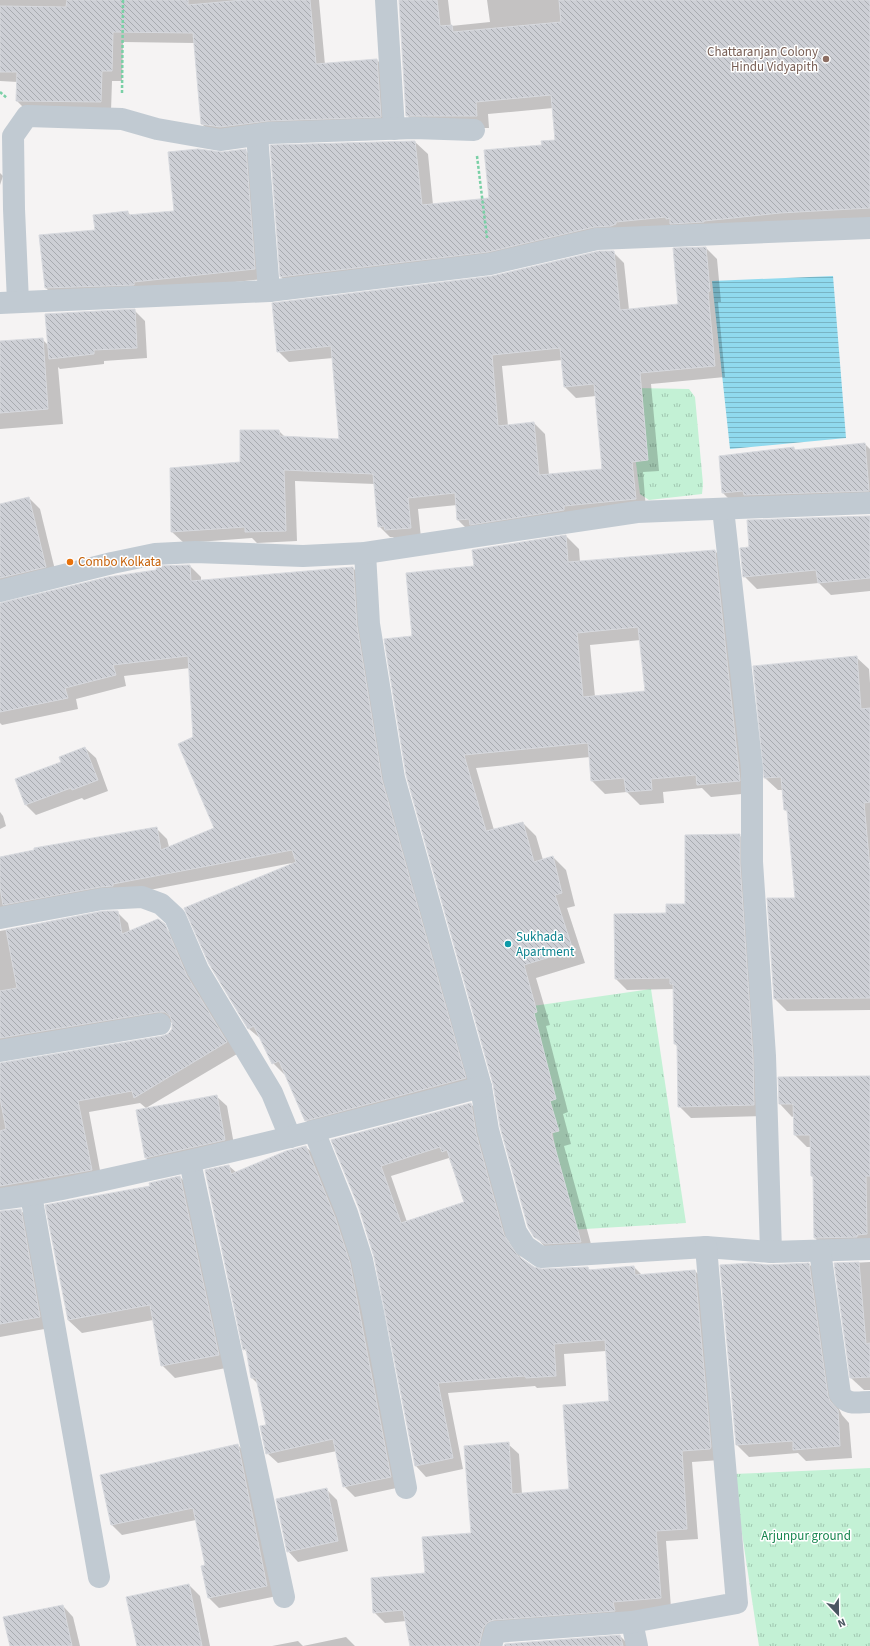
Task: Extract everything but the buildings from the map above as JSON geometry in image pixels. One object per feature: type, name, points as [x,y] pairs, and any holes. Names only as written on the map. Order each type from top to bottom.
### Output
[{"type":"street","points":[[386,0],[394,129]]},
{"type":"street","points":[[474,130],[394,129],[257,135],[220,140],[157,129],[122,119],[27,116],[13,136],[14,209],[9,302],[269,291],[490,264],[597,239],[870,228]]},
{"type":"street","points":[[257,135],[269,291]]},
{"type":"street","points":[[0,591],[112,563],[155,554],[195,552],[303,556],[365,553],[637,512],[870,503]]},
{"type":"street","points":[[723,509],[752,769],[752,862],[764,1056],[771,1252]]},
{"type":"street","points":[[365,553],[369,624],[394,778],[481,1087],[488,1130],[516,1232],[525,1246],[541,1257],[706,1247],[771,1252],[870,1249]]},
{"type":"street","points":[[0,918],[102,899],[142,897],[161,904],[175,917],[198,970],[272,1093],[290,1137]]},
{"type":"street","points":[[0,1051],[160,1024]]},
{"type":"street","points":[[0,1199],[31,1195],[190,1162],[481,1087]]},
{"type":"street","points":[[314,1131],[347,1213],[362,1260],[406,1488]]},
{"type":"street","points":[[190,1162],[284,1598]]},
{"type":"street","points":[[31,1195],[99,1578]]},
{"type":"street","points":[[491,1646],[495,1632],[632,1622],[737,1603],[706,1247]]},
{"type":"street","points":[[820,1251],[840,1394],[844,1400],[849,1403],[870,1402]]},
{"type":"street","points":[[632,1622],[637,1646]]},
{"type":"path","points":[[122,119],[123,0]]},
{"type":"path","points":[[474,130],[490,264]]},
{"type":"green space","points":[[635,388],[689,389],[695,397],[703,484],[702,494],[649,500],[640,494],[628,402]]},
{"type":"green space","points":[[651,989],[686,1223],[568,1230],[533,1006]]},
{"type":"green space","name":"Arjunpur ground","points":[[870,1468],[870,1646],[759,1646],[733,1474]]},
{"type":"water","points":[[833,276],[846,438],[730,449],[712,281]]},
{"type":"place","name":"Chattaranjan Colony Hindu Vidyapith","points":[[826,59]]},
{"type":"place","name":"Combo Kolkata","points":[[70,562]]},
{"type":"place","name":"Sukhada Apartment","points":[[508,944]]}]
